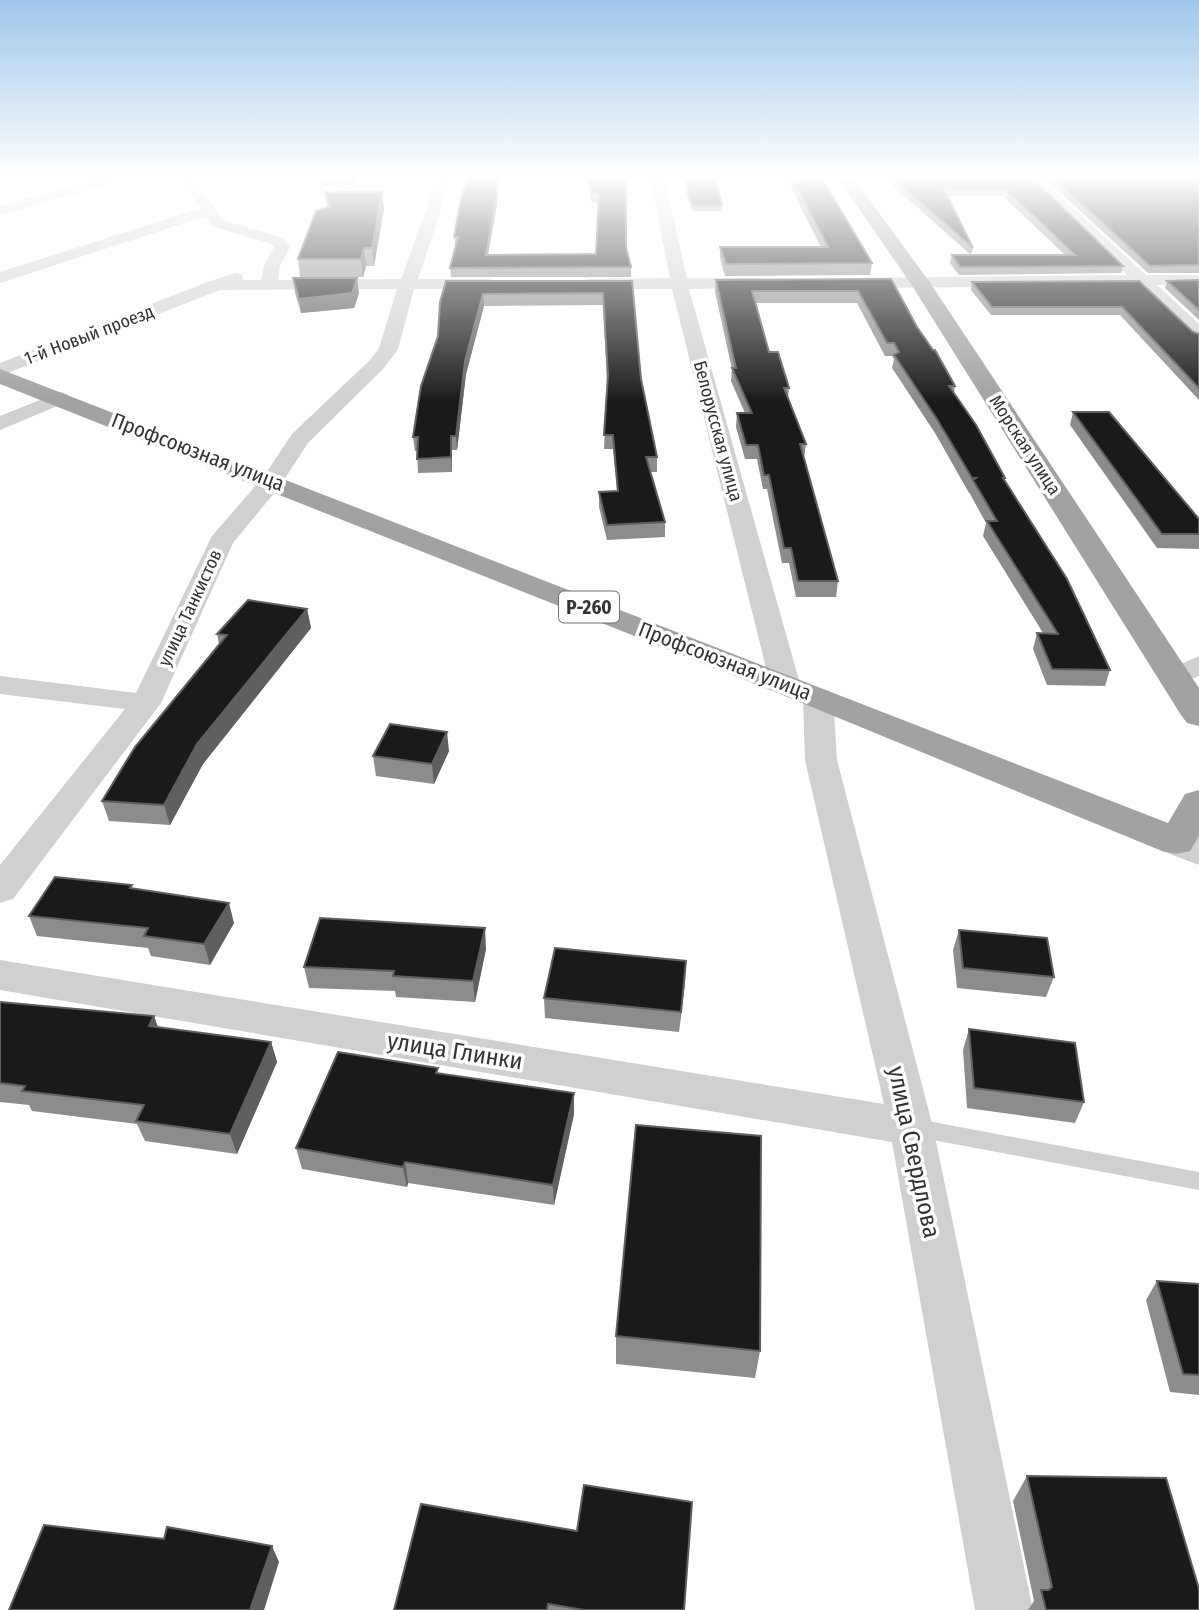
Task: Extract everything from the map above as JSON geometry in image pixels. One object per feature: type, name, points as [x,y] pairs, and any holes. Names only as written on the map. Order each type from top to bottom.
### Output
[{"type":"highway","name":"Морская улица","points":[[898,252],[1187,671],[1199,715]]},
{"type":"highway","name":"Профсоюзная улица","points":[[0,376],[801,690],[1187,846]]},
{"type":"highway","name":"Р-260","points":[[1187,846],[1199,803]]},
{"type":"street","points":[[0,278],[80,252]]},
{"type":"street","points":[[271,274],[280,252]]},
{"type":"street","name":"улица Танкистов","points":[[0,890],[146,704],[221,541],[272,481],[300,439],[377,364],[388,349],[419,252]]},
{"type":"street","name":"Белорусская улица","points":[[673,252],[679,283],[801,690]]},
{"type":"street","points":[[1109,252],[1199,334]]},
{"type":"street","name":"1-й Новый проезд","points":[[0,370],[216,285],[271,274],[407,285],[502,284]]},
{"type":"street","points":[[827,284],[1199,280]]},
{"type":"street","points":[[570,284],[773,283]]},
{"type":"street","points":[[0,424],[60,398]]},
{"type":"street","points":[[0,685],[146,704]]},
{"type":"street","name":"улица Свердлова","points":[[801,690],[821,760],[911,1127],[1004,1610]]},
{"type":"street","name":"улица Глинки","points":[[0,975],[911,1127]]},
{"type":"lane","points":[[911,1127],[1199,1181]]},
{"type":"building","points":[[301,252],[363,252],[361,259],[298,259]]},
{"type":"building","points":[[454,252],[487,252],[486,255],[627,252],[631,267],[450,268]]},
{"type":"building","points":[[722,252],[866,252],[872,263],[726,264]]},
{"type":"building","points":[[1072,252],[1109,252],[1123,266],[960,267],[952,255],[1075,255]]},
{"type":"building","points":[[1135,252],[1199,252],[1199,265],[1150,266]]},
{"type":"building","points":[[293,278],[357,278],[352,293],[299,299]]},
{"type":"building","points":[[891,279],[917,327],[935,350],[955,386],[949,386],[976,425],[1003,478],[1067,579],[1110,670],[1052,669],[1037,633],[1058,634],[987,521],[997,521],[973,480],[976,478],[972,478],[894,355],[899,352],[894,343],[887,343],[858,291],[752,291],[769,352],[778,352],[789,388],[784,388],[806,444],[800,444],[838,581],[798,581],[791,548],[784,548],[769,475],[764,475],[758,445],[746,445],[737,413],[752,413],[732,368],[736,368],[716,280]]},
{"type":"building","points":[[1199,280],[1199,310],[1167,281]]},
{"type":"building","points":[[446,281],[632,281],[641,379],[657,457],[646,457],[665,522],[607,525],[599,492],[618,491],[613,435],[604,435],[608,375],[603,293],[483,294],[465,361],[456,436],[451,436],[451,457],[417,459],[418,437],[413,437],[421,386],[438,336],[440,302]]},
{"type":"building","points":[[1139,281],[1193,332],[1199,334],[1199,388],[1122,307],[992,307],[972,282]]},
{"type":"building","points":[[1073,412],[1109,412],[1199,519],[1199,534],[1162,534]]},
{"type":"building","points":[[248,600],[307,609],[197,744],[164,805],[102,801],[135,747],[227,635],[217,634]]},
{"type":"building","points":[[390,724],[447,732],[432,764],[373,756]]},
{"type":"building","points":[[55,877],[132,885],[130,888],[229,903],[204,944],[144,936],[148,928],[29,916]]},
{"type":"building","points":[[320,918],[485,928],[473,981],[393,976],[394,971],[304,967]]},
{"type":"building","points":[[959,930],[1047,938],[1054,977],[963,968]]},
{"type":"building","points":[[555,948],[686,961],[681,1012],[544,998]]},
{"type":"building","points":[[0,1002],[154,1016],[149,1026],[271,1042],[230,1134],[136,1121],[144,1105],[22,1091],[25,1086],[0,1083]]},
{"type":"building","points":[[969,1029],[1075,1043],[1084,1102],[974,1088]]},
{"type":"building","points":[[338,1052],[438,1068],[436,1073],[574,1093],[553,1185],[405,1162],[403,1167],[296,1148]]},
{"type":"building","points":[[636,1125],[761,1136],[760,1351],[616,1336]]},
{"type":"building","points":[[1157,1281],[1199,1284],[1199,1375],[1183,1374]]},
{"type":"building","points":[[1027,1476],[1166,1478],[1199,1589],[1199,1610],[1046,1610],[1041,1590],[1049,1590],[1052,1587]]},
{"type":"building","points":[[584,1485],[692,1502],[684,1610],[584,1610],[548,1604],[547,1610],[394,1610],[421,1504],[577,1531]]},
{"type":"building","points":[[44,1525],[164,1539],[167,1527],[272,1546],[250,1610],[9,1610]]}]
